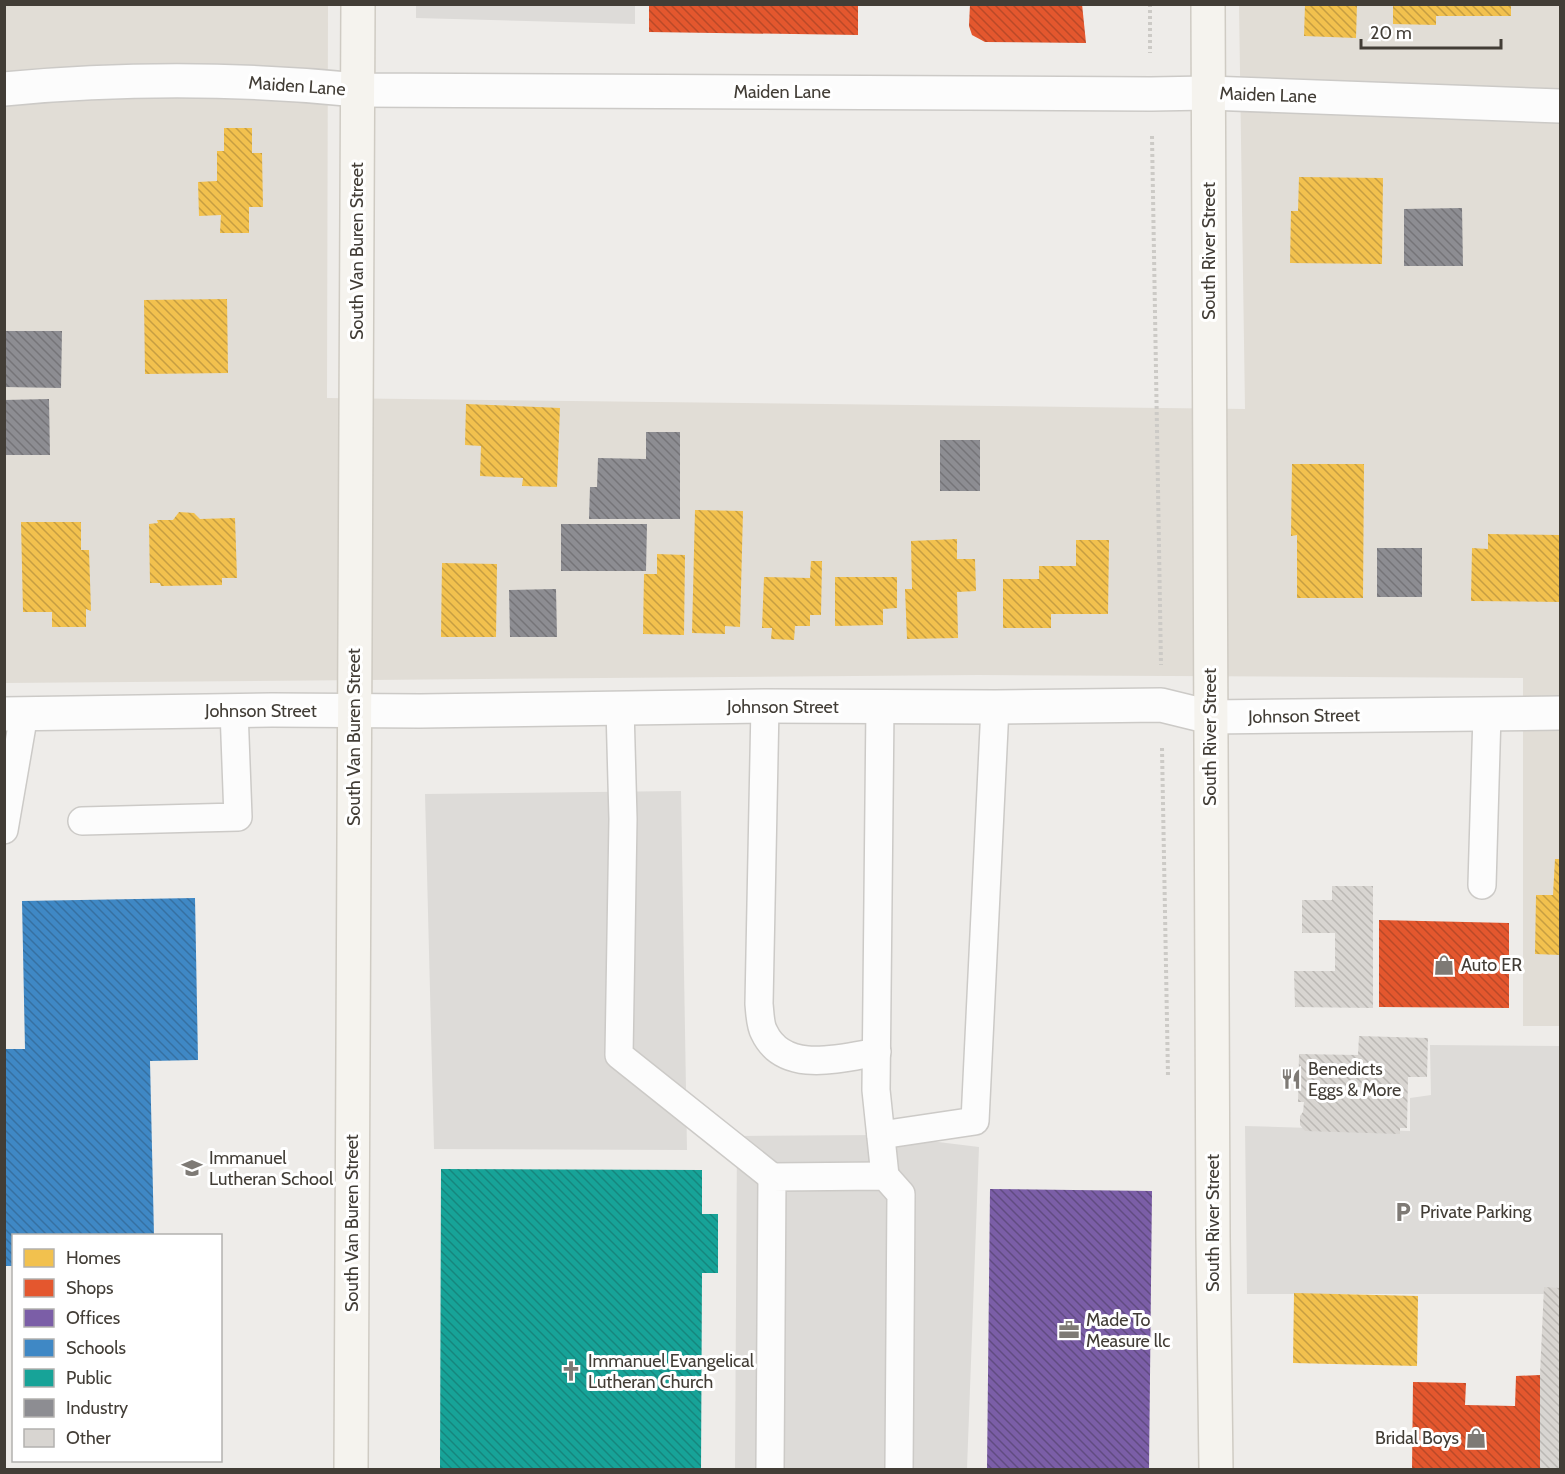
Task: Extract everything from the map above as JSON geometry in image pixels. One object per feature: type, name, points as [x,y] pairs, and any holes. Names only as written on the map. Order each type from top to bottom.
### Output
[{"type":"street","name":"South Van Buren Street","points":[[351,1470],[358,4]]},
{"type":"street","name":"South River Street","points":[[1208,4],[1210,717],[1216,1470]]},
{"type":"street","name":"Maiden Lane","points":[[4,88],[172,80],[297,84],[358,90],[1208,93],[1560,106]]},
{"type":"street","name":"Johnson Street","points":[[14,714],[234,710],[1161,705],[1210,717],[1560,713]]},
{"type":"lane","points":[[765,706],[759,1004],[763,1032],[778,1049],[797,1059],[821,1061],[876,1052]]},
{"type":"lane","points":[[880,707],[876,1090],[885,1176],[901,1194],[898,1470]]},
{"type":"lane","points":[[880,1135],[975,1120],[995,707]]},
{"type":"lane","points":[[620,708],[623,819],[619,1055],[772,1178],[885,1176]]},
{"type":"lane","points":[[82,821],[238,817],[234,710]]},
{"type":"lane","points":[[4,830],[14,714]]},
{"type":"lane","points":[[1482,885],[1487,714]]},
{"type":"lane","points":[[770,1470],[772,1178]]},
{"type":"shaded area","points":[[4,5],[328,5],[327,398],[1245,409],[1239,5],[1560,5],[1560,1026],[1523,1026],[1523,678],[978,675],[5,683]]},
{"type":"shaded area","points":[[416,5],[635,5],[635,24],[416,18]]},
{"type":"shaded area","points":[[681,791],[687,1150],[434,1149],[425,794]]},
{"type":"shaded area","name":"Private Parking","points":[[1430,1045],[1560,1046],[1560,1294],[1247,1294],[1245,1126],[1410,1131],[1410,1098],[1431,1095]]},
{"type":"shaded area","points":[[881,1135],[979,1147],[967,1469],[735,1470],[737,1136]]},
{"type":"building: Homes","points":[[1305,4],[1357,4],[1356,38],[1304,36]]},
{"type":"building: Homes","points":[[1393,4],[1511,4],[1511,16],[1436,16],[1436,25],[1393,24]]},
{"type":"building: Homes","points":[[224,128],[252,128],[252,153],[262,153],[263,207],[249,207],[249,233],[220,233],[221,215],[199,216],[198,182],[217,181],[217,151],[224,151]]},
{"type":"building: Homes","points":[[1299,177],[1383,178],[1382,264],[1290,263],[1291,211],[1298,211]]},
{"type":"building: Homes","points":[[227,299],[228,373],[145,374],[144,300]]},
{"type":"building: Homes","points":[[466,404],[560,408],[557,487],[522,486],[523,478],[480,476],[481,446],[465,445]]},
{"type":"building: Homes","points":[[1292,464],[1364,464],[1363,598],[1297,598],[1297,535],[1291,536]]},
{"type":"building: Homes","points":[[695,510],[743,511],[740,627],[725,626],[725,634],[692,633]]},
{"type":"building: Homes","points":[[179,512],[194,513],[200,519],[235,518],[237,578],[222,578],[222,585],[161,586],[160,583],[150,583],[149,524],[158,523],[157,520],[173,520]]},
{"type":"building: Homes","points":[[21,522],[81,522],[81,550],[89,550],[91,611],[86,609],[86,627],[52,627],[52,612],[23,612]]},
{"type":"building: Homes","points":[[1488,534],[1560,535],[1560,602],[1471,601],[1472,548],[1488,549]]},
{"type":"building: Homes","points":[[957,539],[957,559],[975,559],[976,591],[957,592],[958,638],[907,639],[905,589],[912,589],[911,541]]},
{"type":"building: Homes","points":[[1076,540],[1109,540],[1108,614],[1051,614],[1051,628],[1003,628],[1003,579],[1039,579],[1039,566],[1076,566]]},
{"type":"building: Homes","points":[[657,554],[685,555],[684,635],[643,634],[644,574],[657,574]]},
{"type":"building: Homes","points":[[811,561],[822,561],[821,615],[810,615],[810,626],[795,626],[794,640],[771,639],[772,628],[762,628],[764,577],[810,578]]},
{"type":"building: Homes","points":[[442,563],[497,564],[496,637],[441,637]]},
{"type":"building: Homes","points":[[835,577],[897,577],[897,608],[883,609],[883,625],[835,626]]},
{"type":"building: Homes","points":[[1555,859],[1560,859],[1560,955],[1535,954],[1536,895],[1553,895]]},
{"type":"building: Homes","points":[[1294,1293],[1418,1296],[1417,1366],[1293,1363]]},
{"type":"building: Shops","points":[[649,4],[858,4],[858,35],[649,32]]},
{"type":"building: Shops","points":[[970,4],[1082,4],[1086,43],[985,42],[972,35],[969,26]]},
{"type":"building: Shops","name":"Auto ER","points":[[1379,920],[1509,923],[1509,1008],[1379,1007]]},
{"type":"building: Shops","name":"Bridal Boys","points":[[1540,1375],[1540,1470],[1412,1470],[1413,1382],[1466,1383],[1465,1405],[1515,1406],[1516,1376]]},
{"type":"building: Offices","name":"Made To Measure llc","points":[[990,1189],[1152,1191],[1149,1470],[987,1470]]},
{"type":"building: Schools","points":[[195,898],[198,1060],[150,1061],[154,1234],[12,1234],[12,1266],[4,1266],[4,1049],[25,1049],[22,901]]},
{"type":"building: Public","name":"Immanuel Evangelical Lutheran Church","points":[[441,1169],[702,1170],[702,1214],[718,1214],[718,1273],[702,1273],[701,1470],[440,1470]]},
{"type":"building: Industry","points":[[1462,208],[1463,266],[1404,266],[1404,209]]},
{"type":"building: Industry","points":[[4,331],[62,331],[61,388],[4,387]]},
{"type":"building: Industry","points":[[49,399],[50,455],[4,455],[4,400]]},
{"type":"building: Industry","points":[[646,432],[680,432],[680,519],[589,519],[590,487],[597,487],[598,458],[646,459]]},
{"type":"building: Industry","points":[[940,440],[980,440],[980,491],[940,491]]},
{"type":"building: Industry","points":[[561,524],[647,524],[646,571],[561,571]]},
{"type":"building: Industry","points":[[1377,548],[1422,548],[1422,597],[1377,597]]},
{"type":"building: Industry","points":[[556,589],[557,637],[510,637],[509,590]]},
{"type":"building: Other","points":[[1332,886],[1373,886],[1373,1008],[1295,1007],[1294,971],[1335,971],[1335,933],[1302,933],[1302,900],[1332,900]]},
{"type":"building: Other","points":[[1359,1036],[1428,1038],[1427,1077],[1408,1077],[1407,1128],[1400,1128],[1400,1134],[1305,1131],[1300,1125],[1304,1102],[1298,1102],[1299,1054],[1358,1055]]},
{"type":"building: Other","points":[[1544,1287],[1560,1288],[1560,1470],[1540,1470],[1540,1375]]},
{"type":"place","name":"Auto ER","points":[[1444,965]]},
{"type":"place","name":"Benedicts Eggs & More","points":[[1291,1079]]},
{"type":"place","name":"Immanuel Lutheran School","points":[[192,1168]]},
{"type":"place","name":"Private Parking","points":[[1403,1212]]},
{"type":"place","name":"Made To Measure llc","points":[[1069,1330]]},
{"type":"place","name":"Immanuel Evangelical Lutheran Church","points":[[571,1371]]},
{"type":"place","name":"Bridal Boys","points":[[1476,1438]]}]
